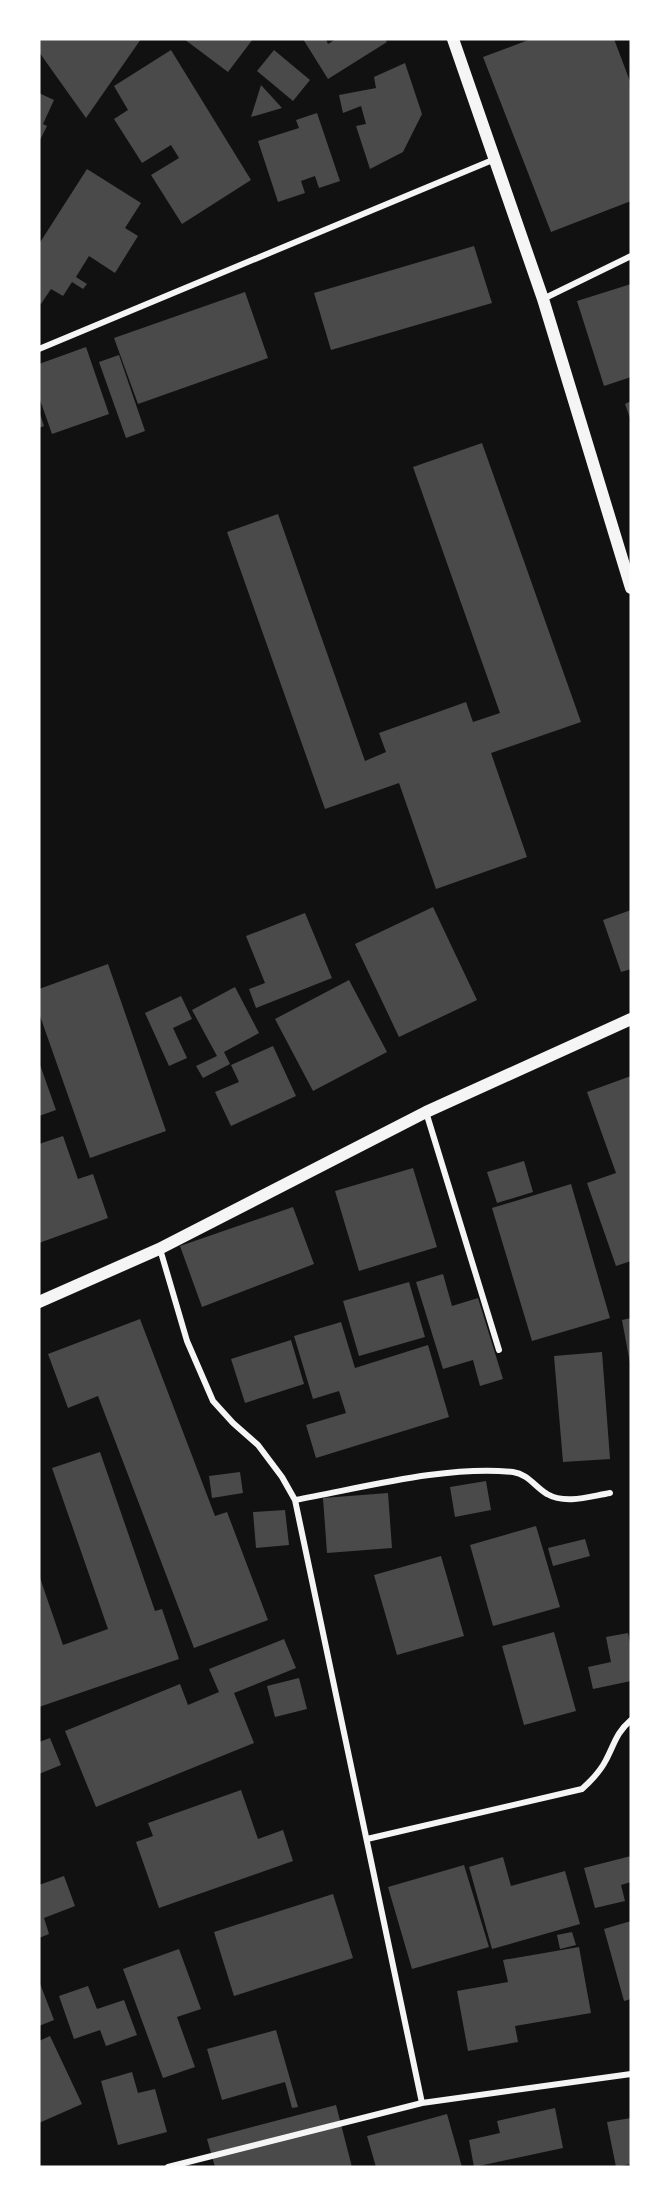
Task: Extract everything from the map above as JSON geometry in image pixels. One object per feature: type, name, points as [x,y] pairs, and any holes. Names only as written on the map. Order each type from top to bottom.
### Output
[{"type":"main road","points":[[453,39],[543,299],[631,588]]},
{"type":"main road","points":[[39,1302],[159,1249],[426,1112],[631,1019]]},
{"type":"street","points":[[39,349],[496,158]]},
{"type":"street","points":[[543,299],[631,256]]},
{"type":"street","points":[[426,1112],[499,1350]]},
{"type":"street","points":[[159,1249],[187,1341],[213,1401],[258,1445],[282,1477],[295,1500],[422,2103]]},
{"type":"street","points":[[295,1500],[464,1472],[516,1472],[531,1480],[547,1494],[564,1500],[610,1493]]},
{"type":"street","points":[[367,1839],[582,1789],[595,1778],[619,1731],[631,1720]]},
{"type":"street","points":[[168,2167],[422,2103],[631,2074]]},
{"type":"building","points":[[39,39],[141,39],[86,118],[39,52]]},
{"type":"building","points":[[184,39],[253,39],[228,72]]},
{"type":"building","points":[[303,39],[326,39],[328,44],[336,39],[385,39],[387,42],[328,79]]},
{"type":"building","points":[[531,39],[614,39],[631,84],[631,201],[551,232],[483,57]]},
{"type":"building","points":[[171,50],[251,180],[182,224],[151,175],[179,158],[171,145],[142,163],[114,119],[128,110],[114,86]]},
{"type":"building","points":[[274,50],[310,80],[293,101],[257,71]]},
{"type":"building","points":[[405,63],[422,114],[403,152],[370,169],[356,126],[366,124],[361,106],[343,113],[339,95],[376,88],[374,77]]},
{"type":"building","points":[[261,85],[282,108],[251,117]]},
{"type":"building","points":[[39,93],[54,100],[43,124],[47,126],[39,142]]},
{"type":"building","points":[[317,113],[340,181],[319,188],[315,176],[301,181],[305,193],[278,202],[258,141],[299,128],[296,120]]},
{"type":"building","points":[[87,169],[141,203],[125,228],[138,236],[115,273],[89,256],[76,277],[87,284],[83,289],[72,282],[63,296],[51,289],[41,304],[39,302],[39,244]]},
{"type":"building","points":[[474,246],[492,303],[331,350],[314,293]]},
{"type":"building","points":[[631,284],[631,377],[604,386],[577,301]]},
{"type":"building","points":[[245,292],[268,358],[138,404],[114,338]]},
{"type":"building","points":[[86,347],[109,414],[52,434],[39,397],[39,364]]},
{"type":"building","points":[[119,355],[145,431],[126,438],[99,362]]},
{"type":"building","points":[[631,401],[631,421],[625,404]]},
{"type":"building","points":[[39,411],[44,426],[39,428]]},
{"type":"building","points":[[482,443],[581,722],[491,753],[527,857],[436,889],[399,783],[325,809],[227,532],[278,514],[365,761],[386,752],[379,733],[466,702],[473,722],[500,713],[413,467]]},
{"type":"building","points":[[433,907],[477,1000],[399,1037],[355,944]]},
{"type":"building","points":[[631,910],[631,969],[621,972],[603,920]]},
{"type":"building","points":[[305,913],[332,978],[256,1008],[249,989],[265,983],[246,936]]},
{"type":"building","points":[[108,964],[166,1131],[90,1158],[39,1013],[39,989]]},
{"type":"building","points":[[349,980],[387,1052],[313,1091],[275,1019]]},
{"type":"building","points":[[235,987],[259,1033],[224,1052],[230,1064],[203,1078],[196,1066],[217,1056],[192,1010]]},
{"type":"building","points":[[181,996],[192,1019],[173,1028],[187,1058],[169,1066],[145,1013]]},
{"type":"building","points":[[273,1046],[296,1096],[231,1126],[215,1092],[239,1082],[231,1065]]},
{"type":"building","points":[[39,1062],[56,1110],[39,1116]]},
{"type":"building","points":[[631,1076],[631,1261],[616,1266],[587,1183],[616,1173],[587,1092]]},
{"type":"building","points":[[63,1136],[78,1179],[93,1174],[108,1218],[39,1243],[39,1144]]},
{"type":"building","points":[[524,1161],[533,1192],[497,1203],[487,1172]]},
{"type":"building","points":[[413,1168],[437,1247],[359,1271],[335,1191]]},
{"type":"building","points":[[571,1184],[610,1318],[532,1341],[492,1208]]},
{"type":"building","points":[[293,1207],[314,1264],[202,1307],[180,1246]]},
{"type":"building","points":[[443,1274],[452,1306],[478,1298],[503,1379],[480,1386],[473,1360],[443,1369],[416,1282]]},
{"type":"building","points":[[409,1282],[425,1337],[359,1356],[343,1301]]},
{"type":"building","points":[[631,1318],[631,1363],[630,1363],[622,1320]]},
{"type":"building","points":[[140,1319],[215,1516],[227,1512],[268,1620],[194,1648],[98,1396],[68,1408],[48,1354]]},
{"type":"building","points":[[341,1322],[355,1368],[428,1345],[449,1417],[316,1458],[306,1425],[346,1413],[339,1391],[313,1399],[294,1336]]},
{"type":"building","points":[[291,1340],[304,1384],[245,1403],[231,1359]]},
{"type":"building","points":[[602,1352],[610,1459],[563,1462],[554,1356]]},
{"type":"building","points":[[100,1452],[155,1611],[162,1609],[179,1659],[39,1707],[39,1575],[63,1645],[108,1629],[52,1468]]},
{"type":"building","points":[[240,1472],[243,1493],[212,1498],[209,1476]]},
{"type":"building","points":[[486,1481],[491,1510],[455,1517],[450,1487]]},
{"type":"building","points":[[388,1493],[392,1548],[327,1553],[323,1498]]},
{"type":"building","points":[[285,1510],[289,1545],[256,1548],[253,1512]]},
{"type":"building","points":[[536,1526],[560,1607],[493,1626],[470,1545]]},
{"type":"building","points":[[585,1539],[590,1556],[553,1566],[548,1548]]},
{"type":"building","points":[[441,1556],[464,1636],[397,1655],[374,1575]]},
{"type":"building","points":[[554,1632],[576,1711],[524,1725],[502,1646]]},
{"type":"building","points":[[628,1633],[631,1648],[631,1681],[593,1689],[588,1667],[611,1662],[606,1637]]},
{"type":"building","points":[[284,1639],[296,1668],[234,1693],[254,1743],[96,1807],[65,1731],[180,1684],[188,1705],[219,1692],[209,1669]]},
{"type":"building","points":[[299,1678],[307,1709],[275,1717],[267,1686]]},
{"type":"building","points":[[50,1738],[61,1765],[39,1774],[39,1742]]},
{"type":"building","points":[[241,1790],[258,1839],[283,1830],[293,1861],[159,1908],[136,1842],[153,1836],[148,1823]]},
{"type":"building","points":[[631,1856],[631,1882],[621,1885],[625,1901],[595,1908],[584,1868]]},
{"type":"building","points":[[503,1857],[511,1886],[565,1871],[580,1924],[492,1949],[469,1867]]},
{"type":"building","points":[[464,1865],[489,1947],[412,1969],[388,1887]]},
{"type":"building","points":[[64,1876],[75,1906],[44,1918],[49,1934],[39,1938],[39,1885]]},
{"type":"building","points":[[333,1894],[353,1958],[234,1996],[214,1932]]},
{"type":"building","points":[[631,1921],[631,1999],[624,2001],[604,1929]]},
{"type":"building","points":[[572,1932],[576,1945],[560,1949],[557,1935]]},
{"type":"building","points":[[579,1947],[591,2013],[515,2026],[518,2042],[468,2051],[457,1991],[508,1982],[503,1960]]},
{"type":"building","points":[[179,1949],[201,2009],[177,2017],[195,2067],[163,2078],[123,1969]]},
{"type":"building","points":[[39,1981],[54,2020],[39,2026]]},
{"type":"building","points":[[88,1986],[97,2009],[124,2000],[137,2035],[106,2046],[100,2030],[74,2039],[59,1996]]},
{"type":"building","points":[[276,2030],[298,2107],[292,2108],[285,2082],[222,2100],[207,2049]]},
{"type":"building","points":[[50,2036],[82,2104],[39,2123],[39,2041]]},
{"type":"building","points":[[132,2072],[138,2093],[155,2089],[167,2132],[118,2145],[101,2081]]},
{"type":"building","points":[[336,2105],[352,2167],[215,2167],[207,2139]]},
{"type":"building","points":[[555,2108],[563,2148],[474,2167],[469,2140],[500,2133],[497,2121]]},
{"type":"building","points":[[447,2114],[462,2167],[376,2167],[367,2136]]},
{"type":"building","points":[[631,2118],[631,2164],[616,2167],[607,2122]]}]
